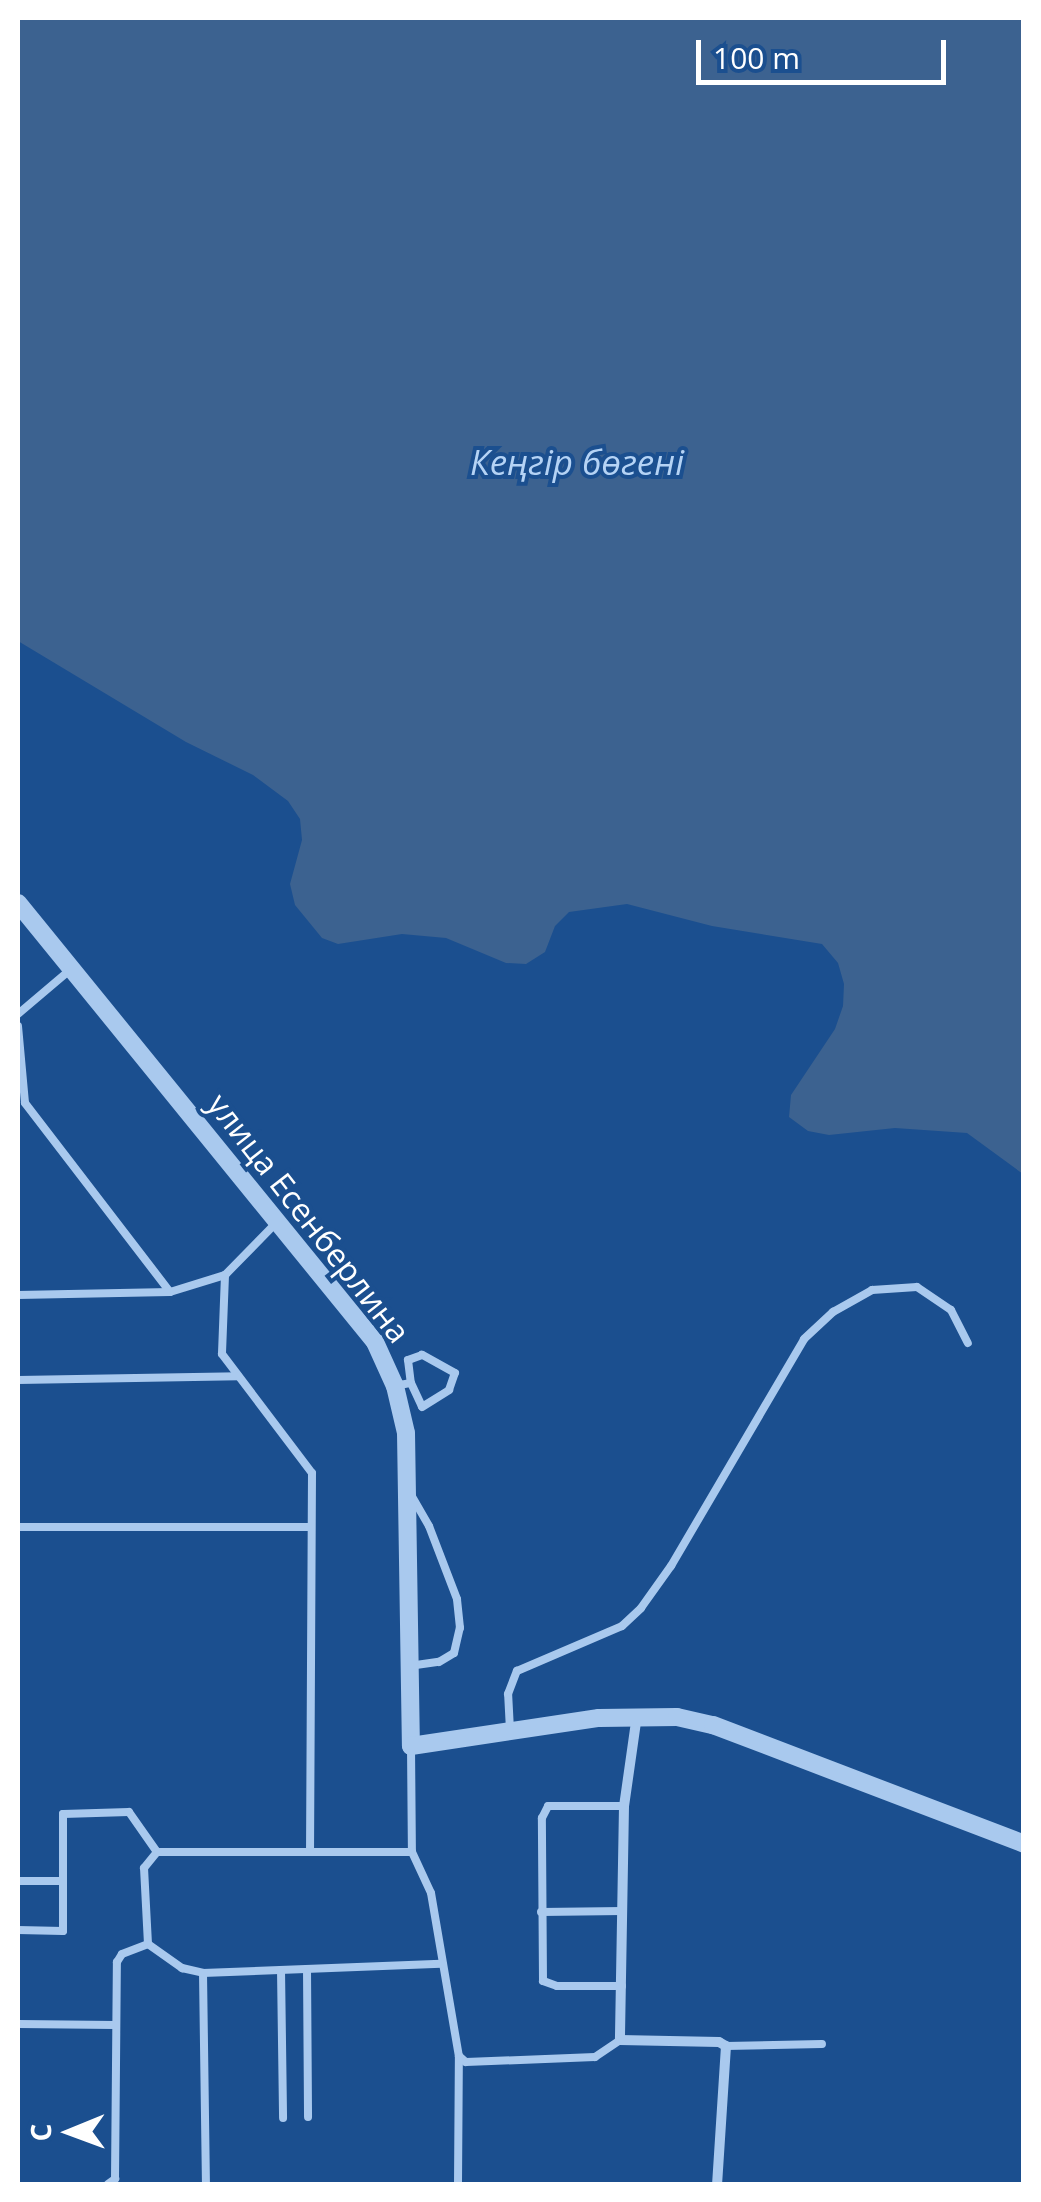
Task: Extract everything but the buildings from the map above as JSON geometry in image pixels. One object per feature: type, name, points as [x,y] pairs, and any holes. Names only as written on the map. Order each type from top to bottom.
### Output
[{"type":"street","name":"улица Есенберлина","points":[[18,903],[279,1220],[403,1384],[411,1746]]},
{"type":"street","points":[[637,1715],[624,1806],[620,2040],[719,2042],[726,2046],[717,2184]]},
{"type":"street","points":[[411,1746],[637,1715],[677,1717],[712,1726],[1024,1844]]},
{"type":"lane","points":[[18,1014],[70,969]]},
{"type":"lane","points":[[18,1026],[25,1102],[170,1292]]},
{"type":"lane","points":[[18,1295],[170,1292],[225,1275],[279,1220]]},
{"type":"lane","points":[[225,1275],[222,1354],[312,1473],[310,1852]]},
{"type":"lane","points":[[510,1734],[508,1694],[517,1671],[622,1626],[642,1608],[804,1339],[833,1312],[872,1290],[917,1287],[951,1310],[968,1343]]},
{"type":"lane","points":[[422,1355],[455,1373],[448,1390],[422,1406],[403,1384],[408,1360],[422,1355]]},
{"type":"lane","points":[[18,1380],[238,1376]]},
{"type":"lane","points":[[408,1488],[429,1526],[457,1599],[460,1628],[454,1653],[439,1662],[410,1666]]},
{"type":"lane","points":[[18,1527],[311,1527]]},
{"type":"lane","points":[[411,1746],[412,1852],[431,1893],[459,2056],[458,2184]]},
{"type":"lane","points":[[622,1986],[557,1986],[543,1981],[541,1912],[544,1808],[624,1806]]},
{"type":"lane","points":[[18,1930],[62,1930],[63,1814],[129,1812],[157,1852]]},
{"type":"lane","points":[[157,1852],[412,1852]]},
{"type":"lane","points":[[148,1944],[144,1868],[157,1852]]},
{"type":"lane","points":[[18,1881],[63,1881]]},
{"type":"lane","points":[[541,1912],[623,1911]]},
{"type":"lane","points":[[148,1944],[182,1968],[203,1973],[441,1964]]},
{"type":"lane","points":[[108,2184],[115,2179],[116,1962],[122,1954],[148,1944]]},
{"type":"lane","points":[[306,1968],[308,2117]]},
{"type":"lane","points":[[281,1970],[283,2118]]},
{"type":"lane","points":[[203,1973],[206,2184]]},
{"type":"lane","points":[[18,2024],[115,2025]]},
{"type":"lane","points":[[459,2056],[466,2062],[594,2057],[620,2040]]},
{"type":"lane","points":[[726,2046],[822,2044]]},
{"type":"water","name":"Кеңгір бөгені","points":[[18,18],[1023,18],[1023,1174],[967,1133],[895,1128],[829,1135],[808,1131],[789,1117],[791,1095],[835,1029],[843,1006],[844,984],[838,963],[822,944],[712,926],[627,904],[569,912],[555,926],[545,952],[526,964],[506,963],[446,938],[402,934],[338,944],[322,938],[295,905],[290,884],[302,840],[300,819],[288,801],[253,775],[186,742],[18,641]]}]
